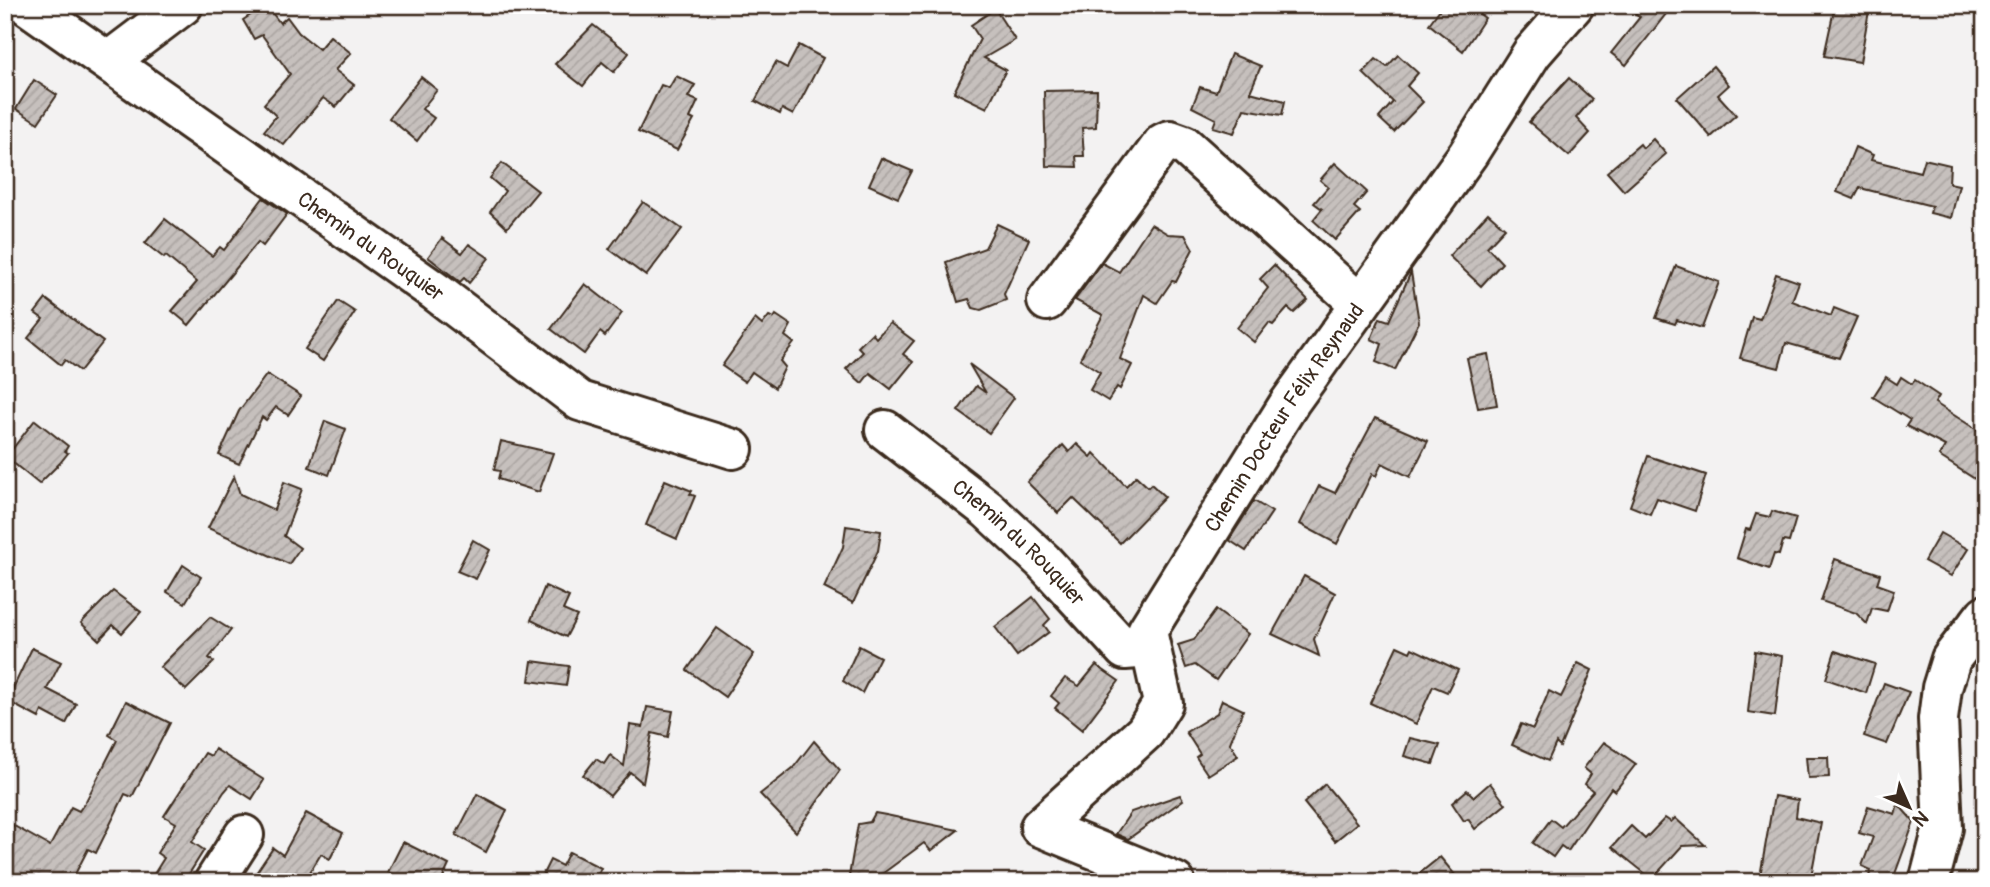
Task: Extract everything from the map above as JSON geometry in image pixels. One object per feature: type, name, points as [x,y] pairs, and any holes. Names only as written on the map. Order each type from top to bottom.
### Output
[{"type":"street","name":"Chemin du Rouquier","points":[[27,5],[436,292],[580,401],[733,449]]},
{"type":"street","points":[[109,61],[183,5]]},
{"type":"street","name":"Chemin Docteur Félix Reynaud","points":[[1175,882],[1040,827],[1145,732],[1163,703],[1147,631],[1290,402],[1468,153],[1532,53],[1574,5]]},
{"type":"street","points":[[1046,301],[1163,143],[1170,140],[1184,145],[1360,304]]},
{"type":"street","name":"Chemin du Rouquier","points":[[885,430],[996,518],[1043,561],[1125,650],[1150,648]]},
{"type":"street","points":[[1928,882],[1943,828],[1938,719],[1942,688],[1951,659],[1985,615]]},
{"type":"street","points":[[214,882],[244,835]]},
{"type":"building","points":[[266,5],[280,23],[287,17],[299,33],[319,49],[330,36],[351,53],[335,70],[354,85],[336,107],[323,98],[284,145],[264,131],[276,116],[264,104],[290,74],[262,35],[254,39],[243,20]]},
{"type":"building","points":[[1443,5],[1467,5],[1485,18],[1463,51],[1429,24]]},
{"type":"building","points":[[1625,5],[1673,5],[1626,65],[1611,53],[1640,17]]},
{"type":"building","points":[[1835,5],[1870,5],[1860,62],[1824,56]]},
{"type":"building","points":[[995,9],[1015,40],[984,58],[1006,70],[987,108],[954,92],[980,39],[971,25]]},
{"type":"building","points":[[593,25],[629,53],[614,72],[602,62],[583,86],[555,64]]},
{"type":"building","points":[[799,45],[823,58],[793,115],[782,109],[780,114],[755,101],[776,62],[787,68]]},
{"type":"building","points":[[1231,54],[1261,66],[1250,92],[1285,101],[1282,115],[1244,109],[1234,133],[1213,127],[1216,119],[1192,107],[1200,87],[1216,92]]},
{"type":"building","points":[[1398,55],[1418,73],[1407,86],[1423,102],[1394,132],[1379,118],[1393,102],[1363,73],[1376,59],[1387,67]]},
{"type":"building","points":[[1713,66],[1729,85],[1718,95],[1736,115],[1711,137],[1677,98]]},
{"type":"building","points":[[676,76],[695,85],[688,97],[698,101],[690,118],[694,120],[677,150],[638,132],[661,85],[669,88]]},
{"type":"building","points":[[421,77],[437,90],[422,109],[434,118],[417,141],[389,118]]},
{"type":"building","points":[[1569,78],[1592,99],[1576,118],[1590,133],[1569,156],[1529,122]]},
{"type":"building","points":[[34,80],[57,95],[38,123],[16,109]]},
{"type":"building","points":[[1097,90],[1096,127],[1082,128],[1084,156],[1076,156],[1077,167],[1046,166],[1044,91]]},
{"type":"building","points":[[1653,139],[1666,154],[1624,191],[1607,172],[1640,144],[1643,148]]},
{"type":"building","points":[[1855,147],[1873,155],[1871,160],[1920,172],[1924,159],[1950,165],[1949,183],[1959,185],[1951,218],[1930,213],[1932,206],[1860,188],[1854,199],[1837,192]]},
{"type":"building","points":[[881,158],[912,171],[898,198],[869,185]]},
{"type":"building","points":[[502,163],[538,191],[507,228],[490,212],[505,191],[490,178]]},
{"type":"building","points":[[1335,163],[1367,192],[1354,207],[1360,212],[1335,240],[1313,220],[1322,209],[1314,203],[1328,187],[1320,180]]},
{"type":"building","points":[[263,198],[287,214],[263,246],[258,242],[189,325],[172,311],[197,282],[166,256],[164,258],[145,243],[165,219],[212,256],[220,247],[224,250]]},
{"type":"building","points":[[643,202],[682,229],[646,276],[609,249]]},
{"type":"building","points":[[1488,213],[1505,228],[1487,247],[1502,263],[1481,286],[1449,256]]},
{"type":"building","points":[[997,224],[1029,239],[1004,294],[1006,300],[981,310],[973,308],[969,299],[958,302],[946,262],[985,248]]},
{"type":"building","points":[[1151,224],[1168,234],[1185,235],[1193,249],[1176,282],[1172,281],[1157,303],[1144,295],[1120,359],[1132,365],[1120,389],[1117,387],[1108,401],[1090,390],[1100,372],[1080,359],[1103,315],[1075,300],[1102,263],[1119,272]]},
{"type":"building","points":[[442,238],[462,253],[469,244],[489,258],[469,283],[464,278],[460,282],[428,257]]},
{"type":"building","points":[[1274,265],[1308,300],[1294,313],[1288,308],[1273,325],[1269,323],[1254,342],[1237,328],[1268,288],[1260,279]]},
{"type":"building","points":[[1676,266],[1719,282],[1702,328],[1677,320],[1675,324],[1656,318]]},
{"type":"building","points":[[1411,272],[1419,322],[1395,370],[1376,362],[1382,344],[1371,339],[1380,318],[1389,321]]},
{"type":"building","points":[[1776,274],[1799,282],[1792,301],[1831,316],[1834,308],[1857,317],[1839,358],[1786,343],[1779,368],[1740,358],[1752,317],[1760,319]]},
{"type":"building","points":[[585,284],[622,313],[605,336],[600,332],[584,354],[551,329]]},
{"type":"building","points":[[46,299],[103,342],[80,371],[65,360],[61,365],[28,338],[43,319],[35,313]]},
{"type":"building","points":[[338,301],[355,312],[323,361],[305,349]]},
{"type":"building","points":[[776,315],[791,325],[785,336],[794,343],[780,361],[785,367],[775,388],[752,372],[745,382],[722,366],[755,319],[762,325],[769,316],[774,318]]},
{"type":"building","points":[[890,323],[914,341],[903,354],[913,362],[891,389],[870,373],[862,383],[846,369],[863,352],[858,347],[872,333],[876,338]]},
{"type":"building","points":[[1488,354],[1497,405],[1478,408],[1467,358]]},
{"type":"building","points":[[969,364],[1014,398],[989,433],[958,411],[976,386],[986,393]]},
{"type":"building","points":[[267,374],[301,396],[288,415],[276,407],[266,420],[262,417],[239,464],[219,455],[239,411]]},
{"type":"building","points":[[1886,377],[1897,384],[1901,377],[1912,384],[1915,380],[1939,396],[1935,403],[1985,435],[1985,463],[1975,479],[1939,456],[1945,446],[1906,426],[1910,420],[1873,397]]},
{"type":"building","points":[[1375,418],[1428,441],[1410,477],[1382,463],[1376,476],[1372,474],[1337,544],[1300,524],[1319,486],[1335,493]]},
{"type":"building","points":[[35,420],[68,446],[65,451],[68,453],[39,484],[6,457]]},
{"type":"building","points":[[325,421],[346,429],[329,475],[309,467]]},
{"type":"building","points":[[501,441],[553,453],[539,492],[498,479],[500,471],[494,470]]},
{"type":"building","points":[[1077,444],[1091,457],[1094,453],[1126,486],[1136,476],[1148,487],[1151,484],[1165,497],[1120,543],[1073,498],[1058,513],[1027,482],[1063,445],[1069,452]]},
{"type":"building","points":[[1648,456],[1706,475],[1695,511],[1657,498],[1650,514],[1630,506]]},
{"type":"building","points":[[234,476],[240,494],[274,510],[284,482],[302,489],[284,536],[300,548],[289,564],[208,528]]},
{"type":"building","points":[[665,480],[692,491],[690,494],[695,496],[677,539],[646,525]]},
{"type":"building","points":[[1254,501],[1272,512],[1246,551],[1229,540]]},
{"type":"building","points":[[1772,511],[1796,518],[1789,542],[1783,541],[1779,555],[1774,554],[1769,569],[1737,558],[1746,529],[1750,530],[1756,514],[1770,517]]},
{"type":"building","points":[[846,526],[881,531],[878,551],[853,603],[824,588],[843,547]]},
{"type":"building","points":[[1940,533],[1968,549],[1951,576],[1924,561]]},
{"type":"building","points":[[473,540],[490,550],[476,579],[457,571]]},
{"type":"building","points":[[1835,559],[1880,574],[1877,584],[1894,590],[1887,611],[1872,608],[1867,624],[1856,613],[1821,601]]},
{"type":"building","points":[[183,565],[201,577],[185,603],[167,592]]},
{"type":"building","points":[[1304,576],[1335,593],[1314,639],[1319,656],[1272,634]]},
{"type":"building","points":[[545,586],[569,597],[563,610],[577,616],[566,637],[531,620]]},
{"type":"building","points":[[113,591],[141,612],[122,633],[113,625],[99,640],[81,623]]},
{"type":"building","points":[[1033,597],[1050,619],[1044,625],[1049,632],[1017,656],[995,627]]},
{"type":"building","points":[[1216,610],[1248,634],[1216,680],[1195,665],[1186,668],[1178,645],[1194,640]]},
{"type":"building","points":[[210,617],[231,630],[209,658],[214,662],[186,690],[160,667]]},
{"type":"building","points":[[717,628],[754,654],[725,697],[687,670]]},
{"type":"building","points":[[859,646],[880,657],[862,693],[843,681]]},
{"type":"building","points":[[1397,646],[1410,652],[1412,648],[1458,670],[1447,692],[1433,686],[1416,724],[1370,703]]},
{"type":"building","points":[[32,648],[61,662],[47,689],[76,704],[66,724],[42,711],[39,718],[7,701]]},
{"type":"building","points":[[1755,651],[1782,656],[1775,716],[1748,712]]},
{"type":"building","points":[[1835,651],[1875,664],[1866,693],[1826,679]]},
{"type":"building","points":[[532,661],[569,666],[566,686],[529,681]]},
{"type":"building","points":[[1578,663],[1592,670],[1560,747],[1556,743],[1548,761],[1512,745],[1521,724],[1533,729],[1549,691],[1561,697]]},
{"type":"building","points":[[1096,665],[1119,681],[1082,730],[1055,708],[1059,703],[1051,696],[1065,678],[1079,686]]},
{"type":"building","points":[[1884,683],[1909,692],[1887,744],[1864,736]]},
{"type":"building","points":[[1222,700],[1243,710],[1230,743],[1238,756],[1208,775],[1196,757],[1200,754],[1186,732],[1217,713]]},
{"type":"building","points":[[126,701],[170,723],[132,797],[125,794],[96,853],[88,849],[71,882],[5,882],[5,821],[50,846],[71,807],[79,811],[86,801],[117,740],[109,735]]},
{"type":"building","points":[[647,707],[673,711],[668,737],[652,733],[643,783],[630,772],[610,796],[583,775],[596,759],[604,764],[610,755],[624,766],[630,725],[643,727]]},
{"type":"building","points":[[1410,738],[1440,745],[1433,764],[1404,756]]},
{"type":"building","points":[[814,741],[840,770],[796,832],[760,794],[793,768]]},
{"type":"building","points":[[1604,742],[1636,764],[1615,791],[1611,788],[1568,851],[1561,846],[1553,857],[1533,843],[1551,819],[1561,827],[1593,791],[1585,784],[1591,774],[1584,768]]},
{"type":"building","points":[[215,749],[264,780],[252,799],[230,785],[224,792],[192,842],[204,850],[184,882],[149,882],[164,858],[157,853],[176,823],[164,816],[205,753],[211,756]]},
{"type":"building","points":[[1806,757],[1828,757],[1829,777],[1808,778]]},
{"type":"building","points":[[1490,783],[1506,804],[1475,829],[1468,819],[1464,821],[1452,803],[1467,790],[1474,797]]},
{"type":"building","points":[[1325,784],[1357,823],[1335,841],[1304,803]]},
{"type":"building","points":[[477,794],[507,810],[486,852],[456,835]]},
{"type":"building","points":[[1180,795],[1183,800],[1128,839],[1116,834],[1131,812]]},
{"type":"building","points":[[1774,796],[1798,800],[1796,817],[1821,823],[1810,882],[1759,882]]},
{"type":"building","points":[[1898,804],[1914,822],[1892,882],[1867,882],[1871,870],[1862,866],[1873,837],[1859,833],[1868,806],[1895,814]]},
{"type":"building","points":[[306,813],[343,833],[330,859],[321,854],[304,882],[270,882],[256,873],[273,848],[283,855]]},
{"type":"building","points":[[875,813],[958,830],[931,851],[924,843],[871,882],[848,882],[858,824],[870,822]]},
{"type":"building","points":[[1665,818],[1671,822],[1675,818],[1705,845],[1682,846],[1652,879],[1612,847],[1631,826],[1645,839]]},
{"type":"building","points":[[403,842],[449,865],[441,882],[407,882],[388,872]]},
{"type":"building","points":[[569,852],[601,868],[594,882],[539,882],[550,860],[562,866]]},
{"type":"building","points":[[1440,857],[1461,882],[1409,882]]}]
